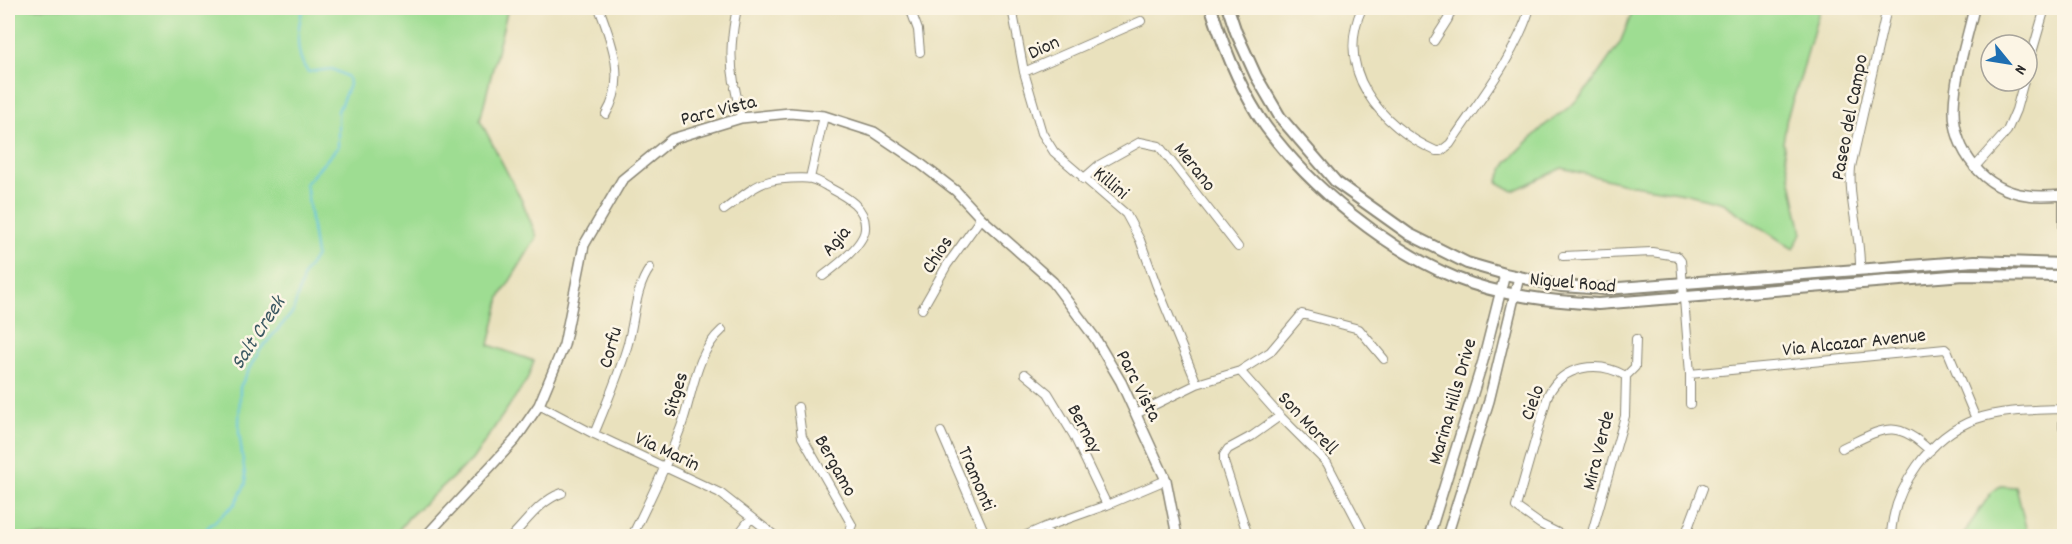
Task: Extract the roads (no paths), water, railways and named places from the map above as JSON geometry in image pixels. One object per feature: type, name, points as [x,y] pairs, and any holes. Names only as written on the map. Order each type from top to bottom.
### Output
[{"type":"main road","name":"Niguel Road","points":[[1211,8],[1234,67],[1266,126],[1322,191],[1410,255],[1456,278],[1516,294],[1549,300],[1598,304],[1964,275],[2064,276]]},
{"type":"main road","name":"Niguel Road","points":[[1228,8],[1252,67],[1280,117],[1336,182],[1409,234],[1467,262],[1505,274],[1561,286],[1606,289],[1975,261],[2064,264]]},
{"type":"main road","points":[[1804,288],[1813,281],[1854,277],[1860,269],[1874,275],[1905,273],[1912,279]]},
{"type":"street","points":[[599,8],[614,49],[617,74],[613,102],[606,114]]},
{"type":"street","points":[[737,8],[730,60],[741,118]]},
{"type":"street","points":[[910,8],[918,30],[920,52]]},
{"type":"street","name":"Killini","points":[[1012,8],[1038,133],[1054,152],[1083,179],[1100,190],[1126,214],[1140,240],[1197,384]]},
{"type":"street","points":[[1362,8],[1356,20],[1353,45],[1356,70],[1365,92],[1377,110],[1396,126],[1436,151],[1441,151],[1450,144],[1504,65],[1530,8]]},
{"type":"street","points":[[1434,41],[1452,8]]},
{"type":"street","name":"Paseo del Campo","points":[[1860,269],[1861,255],[1850,192],[1851,167],[1887,8]]},
{"type":"street","points":[[1974,8],[1954,108],[1956,130],[1963,150],[1974,168],[1991,182],[2008,191],[2027,195],[2064,195]]},
{"type":"street","points":[[2038,33],[2045,8]]},
{"type":"street","name":"Dion","points":[[1024,72],[1141,21]]},
{"type":"street","points":[[1974,168],[2007,131],[2020,93]]},
{"type":"street","name":"Parc Vista","points":[[426,537],[514,440],[539,405],[564,345],[585,245],[622,180],[672,139],[741,118],[790,113],[824,116],[874,132],[956,191],[981,218],[1053,282],[1095,339],[1137,414],[1166,480],[1177,537]]},
{"type":"street","points":[[724,210],[755,187],[770,181],[810,178],[824,116]]},
{"type":"street","name":"Merano","points":[[1083,179],[1099,165],[1140,142],[1159,146],[1238,247]]},
{"type":"street","points":[[2064,171],[2064,428]]},
{"type":"street","name":"Agia","points":[[810,178],[846,196],[855,204],[861,213],[865,228],[863,236],[846,257],[823,276]]},
{"type":"street","name":"Chios","points":[[922,309],[947,266],[981,218]]},
{"type":"street","points":[[1563,256],[1652,252],[1677,256],[1681,261],[1690,374],[1690,404]]},
{"type":"street","name":"Corfu","points":[[594,434],[619,373],[641,285],[650,268]]},
{"type":"street","name":"Marina Hills Drive","points":[[1429,537],[1483,361],[1505,274]]},
{"type":"street","name":"Marina Hills Drive","points":[[1447,537],[1488,401],[1519,277]]},
{"type":"street","points":[[1137,414],[1197,384],[1240,371],[1270,352],[1302,314],[1359,329],[1384,359]]},
{"type":"street","name":"Sitges","points":[[632,537],[665,467],[710,340],[722,330]]},
{"type":"street","name":"Mira Verde","points":[[1592,537],[1625,416],[1626,376],[1635,367],[1636,339]]},
{"type":"street","name":"Via Alcazar Avenue","points":[[1690,374],[1945,349],[1976,419]]},
{"type":"street","name":"Cielo","points":[[1564,537],[1516,507],[1548,395],[1554,382],[1585,367],[1616,370],[1626,376]]},
{"type":"street","name":"Son Morell","points":[[1240,371],[1280,416],[1328,463],[1363,532]]},
{"type":"street","name":"Bernay","points":[[1025,374],[1048,393],[1074,436],[1107,506]]},
{"type":"street","name":"Via Marin","points":[[539,405],[720,494],[775,537]]},
{"type":"street","name":"Bergamo","points":[[798,407],[802,437],[852,525],[847,537]]},
{"type":"street","points":[[1890,537],[1897,501],[1909,476],[1930,451],[1951,433],[1976,419],[2019,411],[2063,409]]},
{"type":"street","points":[[1248,537],[1224,462],[1224,455],[1233,445],[1252,436],[1280,416]]},
{"type":"street","points":[[1842,448],[1883,429],[1900,429],[1930,451]]},
{"type":"street","name":"Tramonti","points":[[941,432],[986,537]]},
{"type":"street","points":[[1024,537],[1045,526],[1107,506],[1166,480]]},
{"type":"street","points":[[1685,537],[1703,488]]},
{"type":"street","points":[[512,537],[544,502],[562,493]]},
{"type":"street","points":[[737,537],[751,518]]},
{"type":"street","points":[[1045,526],[1050,537]]},
{"type":"waterway","name":"Salt Creek","points":[[204,536],[207,528],[235,504],[246,483],[239,432],[240,387],[259,351],[293,312],[304,274],[316,256],[306,183],[338,147],[338,111],[349,85],[348,77],[332,69],[308,72],[300,57],[298,41],[303,8]]}]
